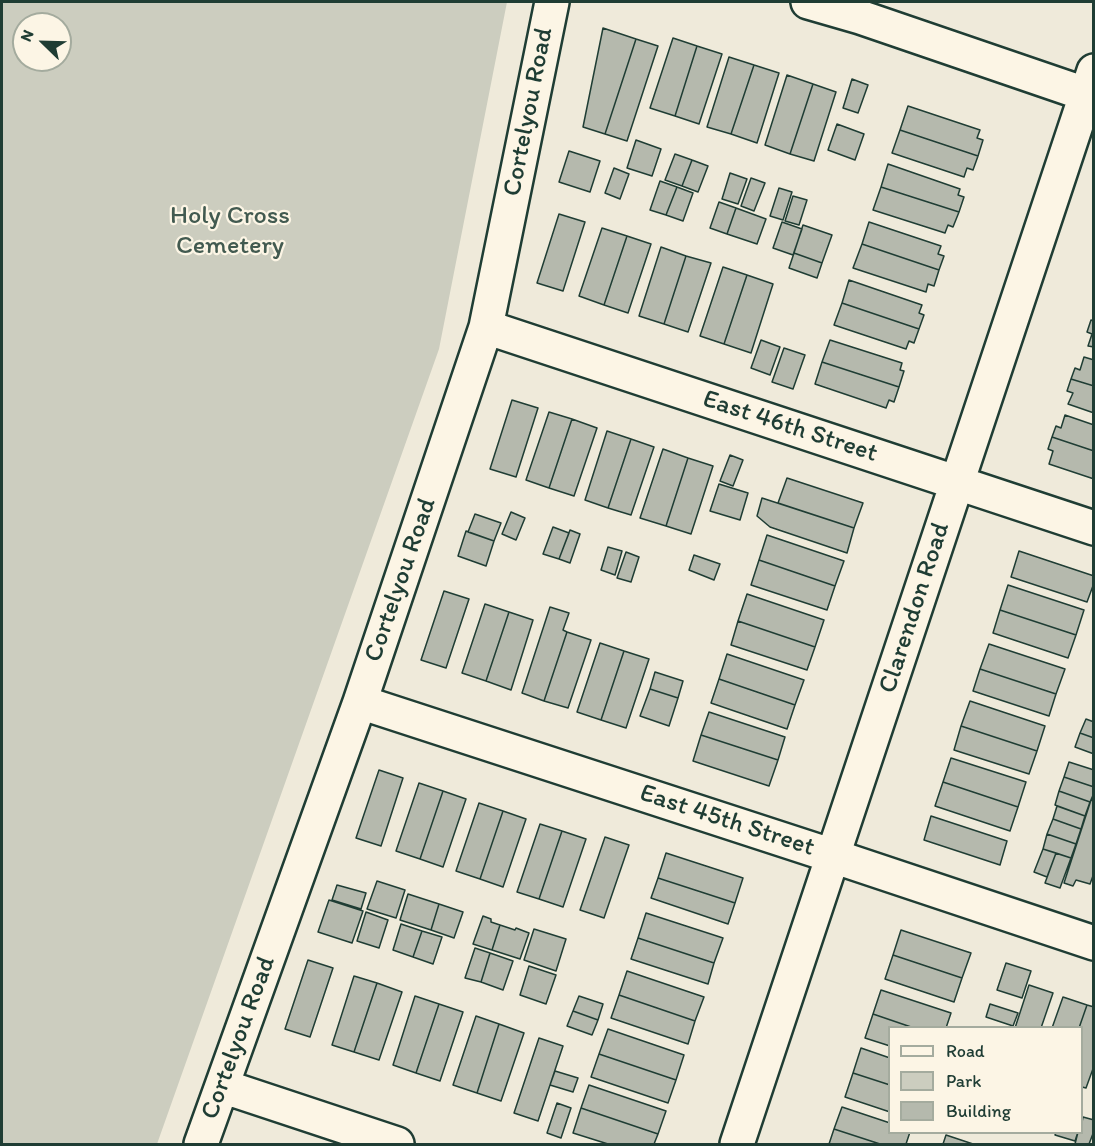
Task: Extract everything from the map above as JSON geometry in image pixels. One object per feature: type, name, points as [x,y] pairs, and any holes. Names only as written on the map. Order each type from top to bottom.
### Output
[{"type":"street","name":"Cortelyou Road","points":[[201,1144],[360,702],[486,327],[552,2]]},
{"type":"street","points":[[808,2],[1091,87]]},
{"type":"street","name":"Clarendon Road","points":[[737,1144],[1091,87]]},
{"type":"street","name":"East 46th Street","points":[[486,327],[1094,528]]},
{"type":"street","name":"East 45th Street","points":[[360,702],[1094,943]]},
{"type":"street","points":[[222,1086],[398,1144]]},
{"type":"green space","name":"Holy Cross Cemetery","points":[[2,2],[507,2],[439,349],[157,1144],[2,1144]]},
{"type":"building","points":[[603,28],[636,39],[605,134],[583,127]]},
{"type":"building","points":[[673,38],[697,46],[675,116],[650,108]]},
{"type":"building","points":[[636,39],[658,46],[627,141],[605,134]]},
{"type":"building","points":[[697,46],[722,54],[699,124],[675,116]]},
{"type":"building","points":[[729,57],[754,65],[731,134],[707,127]]},
{"type":"building","points":[[754,65],[779,73],[757,143],[731,134]]},
{"type":"building","points":[[787,75],[813,84],[790,154],[765,145]]},
{"type":"building","points":[[852,79],[868,85],[858,113],[843,108]]},
{"type":"building","points":[[813,84],[836,92],[814,161],[790,154]]},
{"type":"building","points":[[908,106],[980,130],[977,138],[983,140],[978,156],[900,130]]},
{"type":"building","points":[[837,124],[864,134],[855,160],[828,150]]},
{"type":"building","points":[[900,130],[978,156],[973,170],[967,168],[964,177],[892,153]]},
{"type":"building","points":[[636,140],[661,149],[652,176],[627,168]]},
{"type":"building","points":[[569,151],[600,161],[590,192],[559,182]]},
{"type":"building","points":[[675,154],[692,160],[682,186],[665,180]]},
{"type":"building","points":[[692,160],[708,166],[698,192],[682,186]]},
{"type":"building","points":[[888,164],[960,189],[958,195],[964,197],[959,212],[881,187]]},
{"type":"building","points":[[614,168],[629,174],[620,199],[605,193]]},
{"type":"building","points":[[730,173],[747,179],[738,204],[722,199]]},
{"type":"building","points":[[751,178],[765,183],[754,211],[741,206]]},
{"type":"building","points":[[660,181],[677,187],[666,215],[650,210]]},
{"type":"building","points":[[677,187],[693,193],[683,221],[666,215]]},
{"type":"building","points":[[881,187],[959,212],[953,227],[948,225],[945,233],[873,210]]},
{"type":"building","points":[[779,188],[792,192],[783,220],[770,216]]},
{"type":"building","points":[[793,196],[807,200],[799,225],[785,221]]},
{"type":"building","points":[[719,202],[736,208],[727,234],[710,228]]},
{"type":"building","points":[[736,208],[766,219],[757,244],[727,234]]},
{"type":"building","points":[[559,214],[585,222],[563,291],[537,283]]},
{"type":"building","points":[[782,222],[802,229],[793,255],[773,248]]},
{"type":"building","points":[[869,222],[941,246],[938,254],[944,256],[939,270],[862,244]]},
{"type":"building","points":[[803,225],[832,235],[822,263],[794,253]]},
{"type":"building","points":[[602,228],[627,236],[604,305],[579,296]]},
{"type":"building","points":[[627,236],[651,244],[628,313],[604,305]]},
{"type":"building","points":[[862,244],[939,270],[934,286],[928,284],[926,292],[853,268]]},
{"type":"building","points":[[661,247],[686,256],[664,324],[639,316]]},
{"type":"building","points":[[794,253],[822,263],[817,278],[789,268]]},
{"type":"building","points":[[686,256],[711,263],[688,332],[664,324]]},
{"type":"building","points":[[723,267],[747,275],[724,344],[700,336]]},
{"type":"building","points":[[747,275],[773,284],[751,353],[724,344]]},
{"type":"building","points":[[849,280],[922,305],[919,313],[924,315],[919,329],[842,303]]},
{"type":"building","points":[[842,303],[919,329],[914,343],[909,341],[906,349],[834,325]]},
{"type":"building","points":[[1091,320],[1094,321],[1094,347],[1088,346],[1092,334],[1087,332]]},
{"type":"building","points":[[761,340],[780,347],[770,375],[751,368]]},
{"type":"building","points":[[830,340],[902,363],[900,370],[904,371],[899,387],[822,362]]},
{"type":"building","points":[[784,348],[805,355],[793,389],[772,382]]},
{"type":"building","points":[[1084,357],[1094,360],[1094,386],[1071,379],[1075,368],[1080,370]]},
{"type":"building","points":[[822,362],[899,387],[894,402],[889,400],[886,408],[815,384]]},
{"type":"building","points":[[1071,379],[1094,386],[1094,413],[1068,404],[1073,393],[1067,391]]},
{"type":"building","points":[[512,400],[538,408],[516,477],[490,469]]},
{"type":"building","points":[[549,412],[572,419],[549,488],[526,480]]},
{"type":"building","points":[[1065,415],[1094,425],[1094,451],[1052,437],[1056,426],[1061,428]]},
{"type":"building","points":[[572,419],[597,428],[574,496],[549,488]]},
{"type":"building","points":[[607,431],[631,439],[608,508],[585,500]]},
{"type":"building","points":[[1052,437],[1094,451],[1094,479],[1049,464],[1053,451],[1048,449]]},
{"type":"building","points":[[631,439],[654,447],[631,515],[608,508]]},
{"type":"building","points":[[663,449],[688,458],[666,526],[640,518]]},
{"type":"building","points":[[730,455],[743,460],[733,486],[720,481]]},
{"type":"building","points":[[688,458],[713,466],[691,534],[666,526]]},
{"type":"building","points":[[787,478],[863,503],[854,528],[778,503]]},
{"type":"building","points":[[719,484],[748,493],[740,520],[710,511]]},
{"type":"building","points":[[762,498],[854,528],[847,553],[770,527],[757,516]]},
{"type":"building","points":[[511,512],[525,518],[516,540],[502,534]]},
{"type":"building","points":[[475,514],[501,523],[494,541],[468,532]]},
{"type":"building","points":[[553,527],[569,533],[559,559],[543,554]]},
{"type":"building","points":[[570,530],[580,534],[570,563],[559,559]]},
{"type":"building","points":[[466,531],[494,541],[486,566],[458,556]]},
{"type":"building","points":[[767,535],[844,561],[835,586],[759,560]]},
{"type":"building","points":[[608,547],[622,551],[615,575],[601,570]]},
{"type":"building","points":[[1019,551],[1094,576],[1094,583],[1087,602],[1011,577]]},
{"type":"building","points":[[626,552],[639,557],[631,582],[617,578]]},
{"type":"building","points":[[694,555],[720,564],[714,580],[689,570]]},
{"type":"building","points":[[759,560],[835,586],[827,610],[751,585]]},
{"type":"building","points":[[1008,585],[1084,610],[1076,635],[1000,610]]},
{"type":"building","points":[[444,591],[469,599],[446,668],[421,660]]},
{"type":"building","points":[[747,594],[824,620],[815,647],[738,621]]},
{"type":"building","points":[[485,604],[509,612],[486,681],[462,673]]},
{"type":"building","points":[[550,607],[569,613],[563,630],[567,632],[544,701],[522,693]]},
{"type":"building","points":[[1000,610],[1076,635],[1068,658],[993,633]]},
{"type":"building","points":[[509,612],[533,620],[511,690],[486,681]]},
{"type":"building","points":[[738,621],[815,647],[807,670],[731,645]]},
{"type":"building","points":[[567,632],[591,640],[568,708],[544,701]]},
{"type":"building","points":[[600,643],[624,651],[601,720],[577,712]]},
{"type":"building","points":[[989,644],[1065,669],[1056,694],[980,669]]},
{"type":"building","points":[[624,651],[649,659],[626,728],[601,720]]},
{"type":"building","points":[[727,654],[804,680],[795,705],[719,679]]},
{"type":"building","points":[[980,669],[1056,694],[1049,716],[973,691]]},
{"type":"building","points":[[655,672],[683,681],[678,698],[650,689]]},
{"type":"building","points":[[719,679],[795,705],[787,729],[711,703]]},
{"type":"building","points":[[650,689],[678,698],[669,726],[640,716]]},
{"type":"building","points":[[970,701],[1045,726],[1037,751],[961,726]]},
{"type":"building","points":[[709,712],[785,737],[778,760],[701,735]]},
{"type":"building","points":[[1086,719],[1094,722],[1094,738],[1080,733]]},
{"type":"building","points":[[961,726],[1037,751],[1029,774],[954,750]]},
{"type":"building","points":[[1080,733],[1094,738],[1094,754],[1075,747]]},
{"type":"building","points":[[701,735],[778,760],[769,786],[693,761]]},
{"type":"building","points":[[951,758],[1026,782],[1018,807],[943,782]]},
{"type":"building","points":[[1069,762],[1094,770],[1094,787],[1064,777]]},
{"type":"building","points":[[379,770],[403,778],[381,846],[356,838]]},
{"type":"building","points":[[1064,777],[1094,787],[1090,802],[1059,791]]},
{"type":"building","points":[[943,782],[1018,807],[1010,831],[935,806]]},
{"type":"building","points":[[419,783],[443,791],[420,859],[396,851]]},
{"type":"building","points":[[443,791],[466,799],[443,867],[420,859]]},
{"type":"building","points":[[1059,791],[1090,802],[1085,816],[1055,805]]},
{"type":"building","points":[[1091,800],[1094,801],[1094,873],[1090,884],[1076,880],[1073,886],[1064,883]]},
{"type":"building","points":[[479,803],[503,811],[480,879],[456,871]]},
{"type":"building","points":[[1057,806],[1085,816],[1081,829],[1053,819]]},
{"type":"building","points":[[503,811],[526,819],[503,887],[480,879]]},
{"type":"building","points":[[931,816],[1007,841],[1000,865],[924,840]]},
{"type":"building","points":[[1053,819],[1081,829],[1076,844],[1047,834]]},
{"type":"building","points":[[540,824],[562,831],[539,899],[517,892]]},
{"type":"building","points":[[562,831],[586,839],[563,907],[539,899]]},
{"type":"building","points":[[1047,834],[1076,844],[1071,858],[1043,849]]},
{"type":"building","points":[[605,837],[629,845],[604,918],[580,910]]},
{"type":"building","points":[[1043,849],[1056,853],[1047,877],[1034,872]]},
{"type":"building","points":[[666,853],[743,878],[735,903],[658,878]]},
{"type":"building","points":[[1056,853],[1071,858],[1060,888],[1045,883]]},
{"type":"building","points":[[658,878],[735,903],[728,924],[651,898]]},
{"type":"building","points":[[377,881],[405,890],[396,918],[367,909]]},
{"type":"building","points":[[337,885],[366,893],[361,909],[332,900]]},
{"type":"building","points":[[408,894],[439,904],[431,930],[400,920]]},
{"type":"building","points":[[329,900],[363,911],[352,943],[318,932]]},
{"type":"building","points":[[439,904],[463,912],[454,938],[431,930]]},
{"type":"building","points":[[366,912],[388,920],[379,948],[357,941]]},
{"type":"building","points":[[646,913],[723,938],[714,963],[638,938]]},
{"type":"building","points":[[483,916],[500,925],[492,950],[473,944]]},
{"type":"building","points":[[401,924],[422,931],[413,957],[393,950]]},
{"type":"building","points":[[500,925],[529,933],[520,959],[492,950]]},
{"type":"building","points":[[534,929],[566,939],[556,971],[524,960]]},
{"type":"building","points":[[901,930],[971,953],[962,978],[893,955]]},
{"type":"building","points":[[422,931],[442,937],[433,964],[413,957]]},
{"type":"building","points":[[638,938],[714,963],[708,984],[631,959]]},
{"type":"building","points":[[475,948],[490,953],[481,982],[465,978]]},
{"type":"building","points":[[490,953],[513,961],[503,990],[481,982]]},
{"type":"building","points":[[893,955],[962,978],[954,1002],[885,979]]},
{"type":"building","points":[[308,960],[333,968],[310,1037],[285,1029]]},
{"type":"building","points":[[1006,963],[1031,971],[1022,998],[997,990]]},
{"type":"building","points":[[529,966],[556,975],[546,1004],[520,995]]},
{"type":"building","points":[[627,971],[704,997],[695,1021],[619,995]]},
{"type":"building","points":[[354,976],[377,983],[354,1052],[332,1045]]},
{"type":"building","points":[[377,983],[402,992],[379,1060],[354,1052]]},
{"type":"building","points":[[1029,985],[1053,993],[1042,1026],[1016,1026]]},
{"type":"building","points":[[881,990],[951,1013],[947,1026],[908,1026],[873,1014]]},
{"type":"building","points":[[619,995],[695,1021],[688,1044],[611,1018]]},
{"type":"building","points":[[415,996],[439,1004],[416,1073],[393,1065]]},
{"type":"building","points":[[579,996],[603,1004],[598,1020],[573,1011]]},
{"type":"building","points":[[1063,997],[1087,1005],[1080,1026],[1053,1026]]},
{"type":"building","points":[[439,1004],[463,1012],[440,1081],[416,1073]]},
{"type":"building","points":[[990,1004],[1018,1013],[1013,1026],[986,1017]]},
{"type":"building","points":[[1087,1005],[1094,1007],[1094,1066],[1086,1088],[1083,1087],[1083,1026],[1080,1026]]},
{"type":"building","points":[[573,1011],[598,1020],[592,1035],[567,1026]]},
{"type":"building","points":[[873,1014],[908,1026],[888,1026],[888,1045],[865,1038]]},
{"type":"building","points":[[476,1016],[499,1024],[477,1093],[453,1085]]},
{"type":"building","points":[[499,1024],[524,1033],[501,1101],[477,1093]]},
{"type":"building","points":[[608,1029],[684,1055],[676,1080],[599,1054]]},
{"type":"building","points":[[539,1038],[563,1046],[538,1121],[514,1113]]},
{"type":"building","points":[[861,1048],[888,1057],[888,1084],[853,1073]]},
{"type":"building","points":[[599,1054],[676,1080],[668,1103],[591,1077]]},
{"type":"building","points":[[555,1071],[578,1078],[573,1092],[550,1085]]},
{"type":"building","points":[[853,1073],[888,1084],[888,1111],[845,1097]]},
{"type":"building","points":[[589,1085],[666,1111],[658,1134],[581,1108]]},
{"type":"building","points":[[557,1103],[571,1108],[561,1138],[547,1133]]},
{"type":"building","points":[[842,1107],[888,1122],[888,1134],[909,1134],[906,1144],[880,1144],[834,1129]]},
{"type":"building","points":[[581,1108],[658,1134],[654,1144],[608,1144],[573,1133]]},
{"type":"building","points":[[1083,1117],[1094,1120],[1094,1131],[1089,1144],[1075,1144],[1078,1134],[1083,1134]]},
{"type":"building","points":[[834,1129],[880,1144],[829,1144]]},
{"type":"building","points":[[1055,1134],[1077,1134],[1075,1141]]},
{"type":"building","points":[[946,1135],[973,1144],[943,1144]]}]
